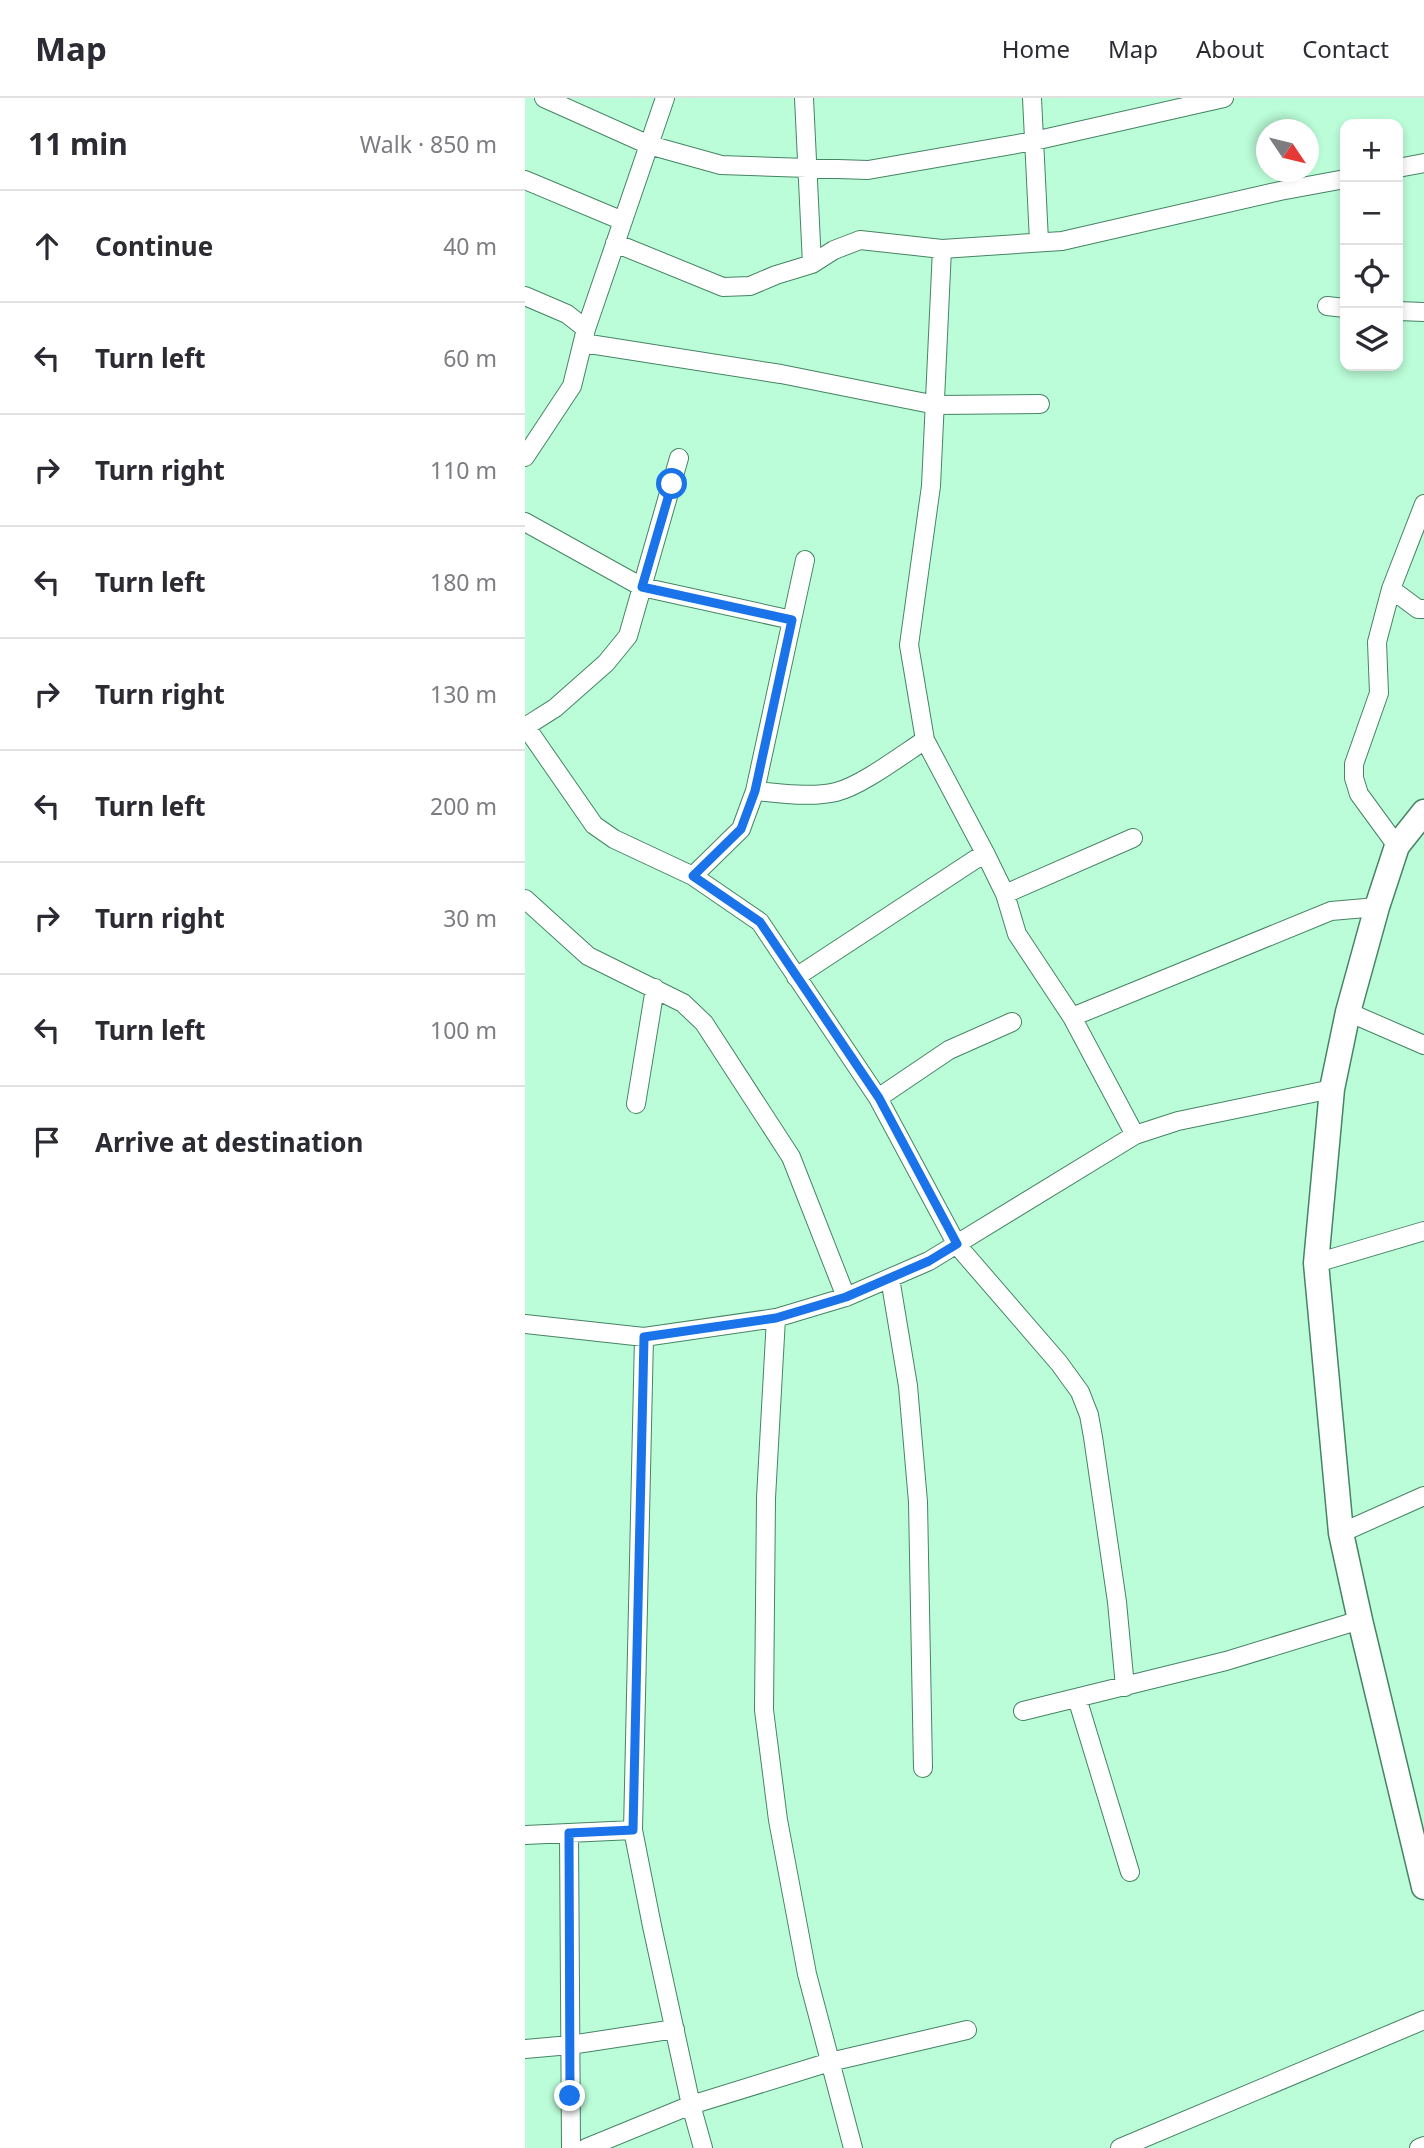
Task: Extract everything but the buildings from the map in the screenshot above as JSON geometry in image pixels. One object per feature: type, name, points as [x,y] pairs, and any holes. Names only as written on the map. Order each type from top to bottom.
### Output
[{"type":"street","points":[[544,98],[649,145],[721,165],[868,170],[1034,141],[1224,98]]},
{"type":"street","points":[[525,457],[572,386],[615,243],[665,98]]},
{"type":"street","points":[[804,98],[812,264]]},
{"type":"street","points":[[1032,98],[1039,241]]},
{"type":"street","points":[[1403,168],[1424,163]]},
{"type":"street","points":[[615,243],[723,286],[750,286],[812,264],[834,250],[860,240],[942,249],[1062,241],[1340,179]]},
{"type":"street","points":[[525,180],[623,221]]},
{"type":"street","points":[[942,249],[931,486],[909,645],[925,740],[1005,894],[1017,934],[1072,1017],[1135,1135]]},
{"type":"street","points":[[525,296],[567,314],[585,336],[936,405],[1040,404]]},
{"type":"street","points":[[1403,311],[1424,312]]},
{"type":"street","points":[[679,458],[628,636],[607,663],[555,708],[525,727],[594,825],[614,839],[693,876],[760,922],[879,1098],[957,1244],[1059,1363],[1080,1392],[1089,1415],[1093,1437],[1117,1602],[1125,1687]]},
{"type":"street","points":[[1397,846],[1359,794],[1354,778],[1354,764],[1379,692],[1377,642],[1391,589],[1424,504]]},
{"type":"street","points":[[525,522],[642,587],[792,620]]},
{"type":"street","points":[[693,876],[741,829],[755,791],[805,560]]},
{"type":"street","points":[[1391,589],[1418,609],[1424,609]]},
{"type":"street","points":[[755,791],[809,795],[837,792],[873,774],[925,740]]},
{"type":"street","points":[[1424,812],[1397,846],[1348,1012],[1332,1089],[1316,1263],[1341,1533],[1424,1887]]},
{"type":"street","points":[[1005,894],[1133,838]]},
{"type":"street","points":[[796,977],[985,853]]},
{"type":"street","points":[[525,899],[588,956],[684,1003],[703,1023],[791,1157],[846,1297]]},
{"type":"street","points":[[1072,1017],[1332,911],[1377,907]]},
{"type":"street","points":[[636,1104],[655,989]]},
{"type":"street","points":[[1348,1012],[1424,1045]]},
{"type":"street","points":[[879,1098],[949,1050],[1012,1022]]},
{"type":"street","points":[[525,1324],[644,1337],[776,1318],[846,1297],[929,1261],[1135,1135],[1178,1121],[1332,1089]]},
{"type":"street","points":[[1316,1263],[1423,1234]]},
{"type":"street","points":[[890,1278],[908,1386],[918,1502],[923,1768]]},
{"type":"street","points":[[776,1318],[766,1498],[764,1710],[778,1819],[807,1974],[853,2148]]},
{"type":"street","points":[[644,1337],[633,1830],[691,2105],[703,2148]]},
{"type":"street","points":[[1341,1533],[1424,1496]]},
{"type":"street","points":[[1023,1711],[1226,1661],[1360,1620]]},
{"type":"street","points":[[1077,1698],[1130,1872]]},
{"type":"street","points":[[525,1835],[633,1830]]},
{"type":"street","points":[[569,1833],[571,2148]]},
{"type":"street","points":[[1121,2148],[1424,2020]]},
{"type":"street","points":[[525,2049],[675,2029]]},
{"type":"street","points":[[586,2148],[691,2105],[830,2062],[967,2030]]},
{"type":"street","points":[[1419,2148],[1424,2146]]},
{"type":"route","points":[[570,2096],[569,1833],[633,1830],[644,1337],[776,1318],[846,1297],[929,1261],[957,1244],[879,1098],[760,922],[693,876],[741,829],[755,791],[792,620],[642,587],[672,484]]}]
